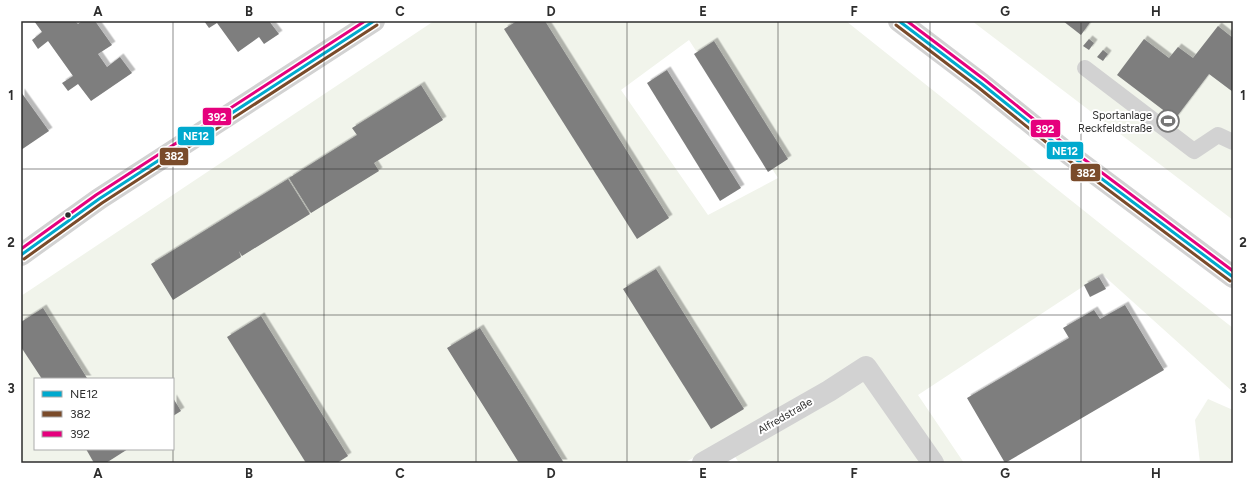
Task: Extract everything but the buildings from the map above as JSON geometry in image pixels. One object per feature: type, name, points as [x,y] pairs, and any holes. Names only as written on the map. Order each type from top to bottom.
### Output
[{"type":"street","points":[[21,255],[98,199],[374,21]]},
{"type":"street","points":[[899,21],[982,84],[1070,155],[1233,277]]},
{"type":"street","name":"Alfredstraße","points":[[703,463],[829,391],[866,367],[933,463]]},
{"type":"lane","points":[[1085,68],[1194,152],[1218,136],[1233,142]]},
{"type":"shaded area","points":[[434,21],[846,21],[1233,328],[1233,392],[1102,274],[918,395],[964,463],[739,463],[726,442],[683,463],[21,463],[21,296]],"holes":[[[689,40],[778,178],[708,215],[621,90]]]},
{"type":"shaded area","name":"Sportanlage Reckfeldstraße","points":[[972,21],[1233,21],[1233,220]]},
{"type":"shaded area","points":[[1208,399],[1233,410],[1233,463],[1200,463],[1195,420]]},
{"type":"transit line","name":"392","points":[[21,249],[96,195],[365,21]]},
{"type":"transit line","name":"NE12","points":[[21,255],[99,199],[374,21]]},
{"type":"transit line","name":"NE12","points":[[899,21],[982,84],[1070,155],[1233,277]]},
{"type":"transit line","name":"392","points":[[907,21],[985,80],[1073,151],[1233,271]]},
{"type":"transit line","name":"382","points":[[24,259],[102,203],[377,25]]},
{"type":"transit line","name":"382","points":[[896,25],[979,88],[1067,159],[1230,281]]},
{"type":"place","name":"Sportanlage Reckfeldstraße","points":[[1168,121]]}]
